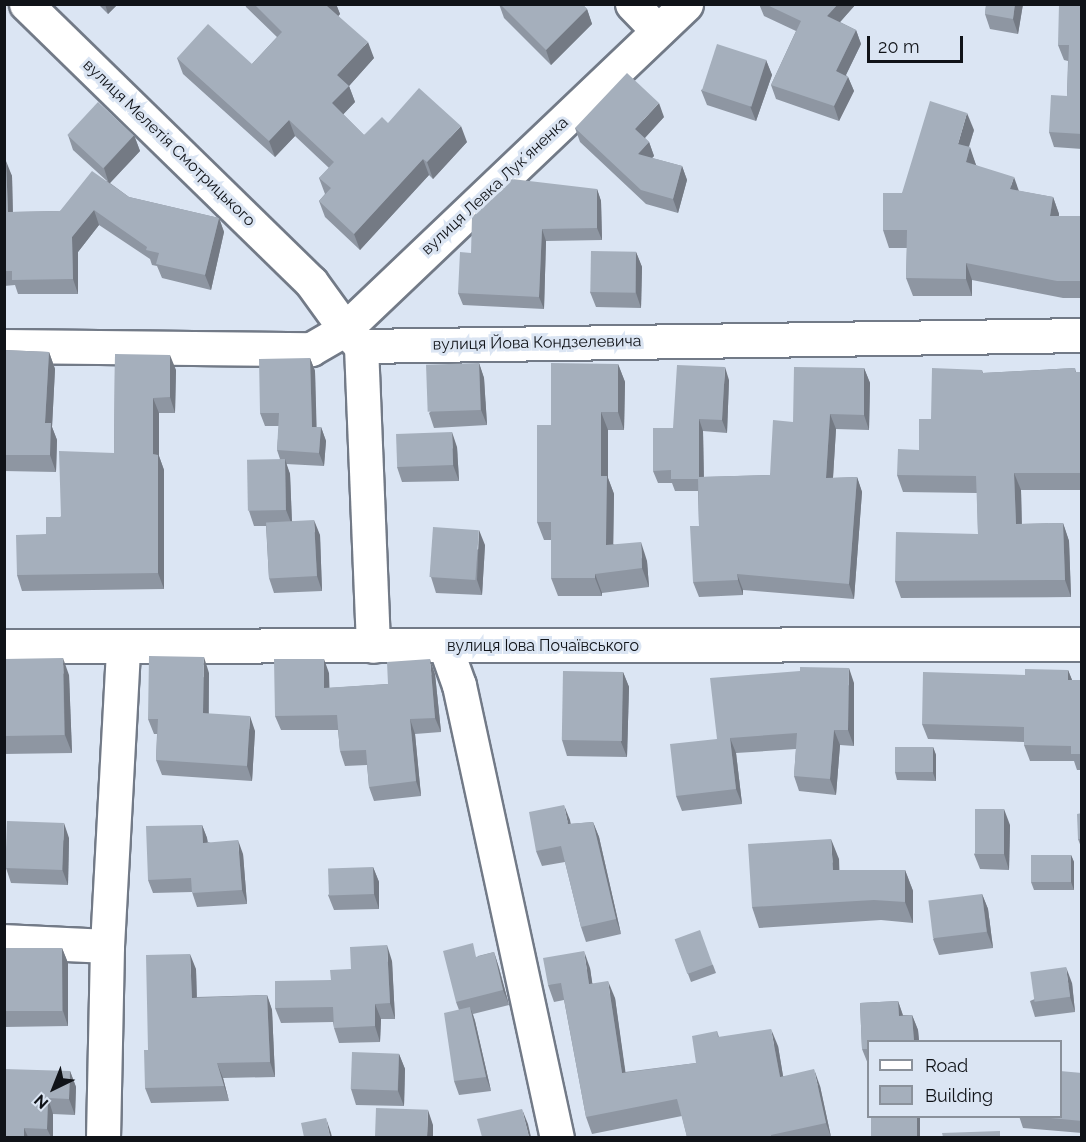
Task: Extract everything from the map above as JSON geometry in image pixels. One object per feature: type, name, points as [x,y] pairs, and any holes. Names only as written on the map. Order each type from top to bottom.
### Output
[{"type":"street","name":"вулиця Мелетія Смотрицького","points":[[26,4],[311,282],[353,337]]},
{"type":"street","points":[[632,4],[658,31]]},
{"type":"street","name":"вулиця Левка Лукʼяненка","points":[[353,337],[686,4]]},
{"type":"street","name":"вулиця Йова Кондзелевича","points":[[4,346],[311,349],[353,337],[1082,335]]},
{"type":"street","points":[[353,337],[373,646]]},
{"type":"street","name":"вулиця Іова Почаївського","points":[[4,646],[1082,644]]},
{"type":"street","points":[[102,1137],[107,946],[123,646]]},
{"type":"street","points":[[445,646],[459,685],[557,1137]]},
{"type":"street","points":[[4,941],[107,946]]},
{"type":"building","points":[[254,4],[328,4],[327,6],[368,42],[337,75],[349,86],[332,103],[364,135],[382,117],[388,123],[419,88],[461,126],[427,162],[423,159],[354,234],[319,201],[331,188],[319,178],[334,162],[289,120],[269,141],[177,58],[208,24],[252,64],[282,32]]},
{"type":"building","points":[[500,4],[582,4],[587,9],[546,50]]},
{"type":"building","points":[[765,4],[838,4],[827,16],[856,30],[836,71],[848,77],[834,106],[771,85],[801,21]]},
{"type":"building","points":[[986,4],[1015,4],[1013,19],[985,14]]},
{"type":"building","points":[[1059,4],[1082,4],[1082,134],[1049,132],[1051,95],[1067,96],[1069,45],[1058,45]]},
{"type":"building","points":[[717,44],[766,60],[751,107],[702,91]]},
{"type":"building","points":[[627,73],[659,103],[635,129],[649,142],[638,154],[682,166],[673,199],[641,190],[575,128]]},
{"type":"building","points":[[930,101],[967,113],[958,144],[970,147],[966,162],[1014,177],[1010,189],[1053,197],[1050,216],[1082,216],[1082,281],[1057,281],[966,263],[966,279],[906,278],[907,230],[883,230],[883,193],[902,193]]},
{"type":"building","points":[[98,102],[134,135],[103,168],[67,135]]},
{"type":"building","points":[[4,161],[6,161],[8,212],[60,211],[92,171],[129,197],[219,218],[205,275],[156,264],[159,253],[146,250],[147,247],[94,210],[72,237],[73,279],[12,280],[12,271],[4,271]]},
{"type":"building","points":[[512,179],[597,189],[597,228],[542,229],[539,297],[458,293],[460,252],[471,253],[472,217]]},
{"type":"building","points":[[591,251],[636,252],[635,293],[590,292]]},
{"type":"building","points":[[4,350],[49,352],[45,423],[51,423],[50,455],[4,455]]},
{"type":"building","points":[[115,354],[170,355],[170,397],[153,398],[153,454],[158,455],[158,573],[17,575],[16,535],[46,534],[46,517],[61,517],[59,451],[114,453]]},
{"type":"building","points":[[310,358],[312,427],[321,427],[319,453],[277,450],[279,413],[260,413],[259,359]]},
{"type":"building","points":[[479,363],[481,410],[428,412],[426,365]]},
{"type":"building","points":[[551,363],[618,364],[618,412],[601,412],[601,476],[607,476],[606,545],[641,542],[642,568],[595,574],[595,578],[551,578],[551,522],[537,522],[537,425],[551,425]]},
{"type":"building","points":[[677,365],[725,367],[722,420],[699,419],[698,479],[671,479],[671,470],[653,471],[653,428],[673,428]]},
{"type":"building","points":[[794,367],[864,368],[864,415],[830,414],[826,478],[857,477],[849,584],[737,574],[738,580],[693,582],[690,526],[699,526],[698,477],[770,475],[773,420],[793,422]]},
{"type":"building","points":[[932,368],[982,370],[982,373],[1075,368],[1075,372],[1082,372],[1082,473],[1014,473],[1016,524],[1063,523],[1065,580],[895,581],[896,532],[978,534],[976,476],[897,475],[898,449],[919,450],[919,419],[931,419]]},
{"type":"building","points":[[452,432],[453,465],[397,467],[396,434]]},
{"type":"building","points":[[285,459],[286,510],[248,511],[247,460]]},
{"type":"building","points":[[314,520],[317,576],[269,578],[266,523]]},
{"type":"building","points":[[433,527],[479,530],[475,580],[430,577]]},
{"type":"building","points":[[149,656],[204,657],[203,713],[250,716],[247,766],[156,760],[158,719],[148,719]]},
{"type":"building","points":[[63,658],[64,735],[5,736],[4,659]]},
{"type":"building","points":[[274,659],[324,659],[324,688],[388,684],[387,662],[430,659],[435,718],[410,719],[416,781],[369,787],[366,750],[340,751],[337,715],[275,716]]},
{"type":"building","points":[[800,667],[849,668],[848,730],[834,730],[830,779],[794,776],[797,733],[730,738],[736,789],[676,796],[670,744],[717,739],[710,678],[800,671]]},
{"type":"building","points":[[1025,669],[1068,670],[1068,680],[1082,680],[1082,754],[1071,754],[1071,746],[1024,745],[1024,727],[922,724],[923,672],[1025,675]]},
{"type":"building","points":[[563,671],[623,672],[622,741],[562,740]]},
{"type":"building","points":[[895,747],[933,747],[933,772],[895,772]]},
{"type":"building","points":[[564,805],[568,824],[593,822],[616,919],[581,927],[561,846],[536,851],[529,812]]},
{"type":"building","points":[[975,809],[1004,809],[1004,854],[975,854]]},
{"type":"building","points":[[1082,813],[1082,839],[1078,839],[1077,814]]},
{"type":"building","points":[[7,821],[64,823],[62,870],[5,868]]},
{"type":"building","points":[[202,825],[203,843],[238,840],[242,890],[192,893],[191,878],[148,880],[146,826]]},
{"type":"building","points":[[831,839],[833,870],[905,870],[905,902],[874,900],[752,907],[748,844]]},
{"type":"building","points":[[1031,855],[1071,855],[1071,882],[1031,882]]},
{"type":"building","points":[[373,867],[374,894],[329,896],[328,869]]},
{"type":"building","points":[[982,894],[987,932],[933,938],[928,901]]},
{"type":"building","points":[[700,930],[713,965],[687,974],[675,939]]},
{"type":"building","points":[[473,943],[476,957],[494,952],[503,990],[456,1002],[443,951]]},
{"type":"building","points":[[387,945],[390,1003],[375,1004],[375,1026],[334,1028],[333,1007],[275,1008],[275,981],[331,980],[330,970],[351,969],[350,947]]},
{"type":"building","points":[[4,948],[62,948],[62,1011],[4,1011]]},
{"type":"building","points":[[584,951],[589,984],[608,981],[622,1073],[696,1063],[692,1036],[717,1031],[718,1037],[771,1029],[780,1077],[814,1069],[826,1123],[771,1135],[771,1137],[687,1137],[677,1099],[586,1117],[561,983],[548,985],[543,958]]},
{"type":"building","points":[[190,954],[192,998],[267,995],[270,1062],[217,1063],[224,1086],[145,1088],[144,1050],[148,1050],[146,955]]},
{"type":"building","points":[[1066,967],[1070,997],[1035,1002],[1030,972]]},
{"type":"building","points":[[898,1001],[899,1016],[912,1015],[914,1040],[867,1040],[867,1049],[862,1049],[860,1003]]},
{"type":"building","points":[[470,1007],[486,1077],[454,1081],[444,1013]]},
{"type":"building","points":[[352,1052],[399,1054],[398,1091],[351,1089]]},
{"type":"building","points":[[4,1069],[70,1071],[69,1099],[48,1098],[47,1129],[24,1128],[24,1137],[4,1137]]},
{"type":"building","points":[[1062,1071],[1082,1073],[1082,1121],[1050,1118],[1062,1118]]},
{"type":"building","points":[[376,1108],[428,1110],[427,1138],[375,1137]]},
{"type":"building","points":[[522,1109],[529,1137],[482,1137],[477,1119]]},
{"type":"building","points":[[326,1118],[330,1137],[304,1137],[301,1123]]},
{"type":"building","points":[[871,1118],[917,1118],[917,1137],[871,1137]]},
{"type":"building","points":[[1000,1131],[1000,1137],[943,1137],[942,1133]]}]
